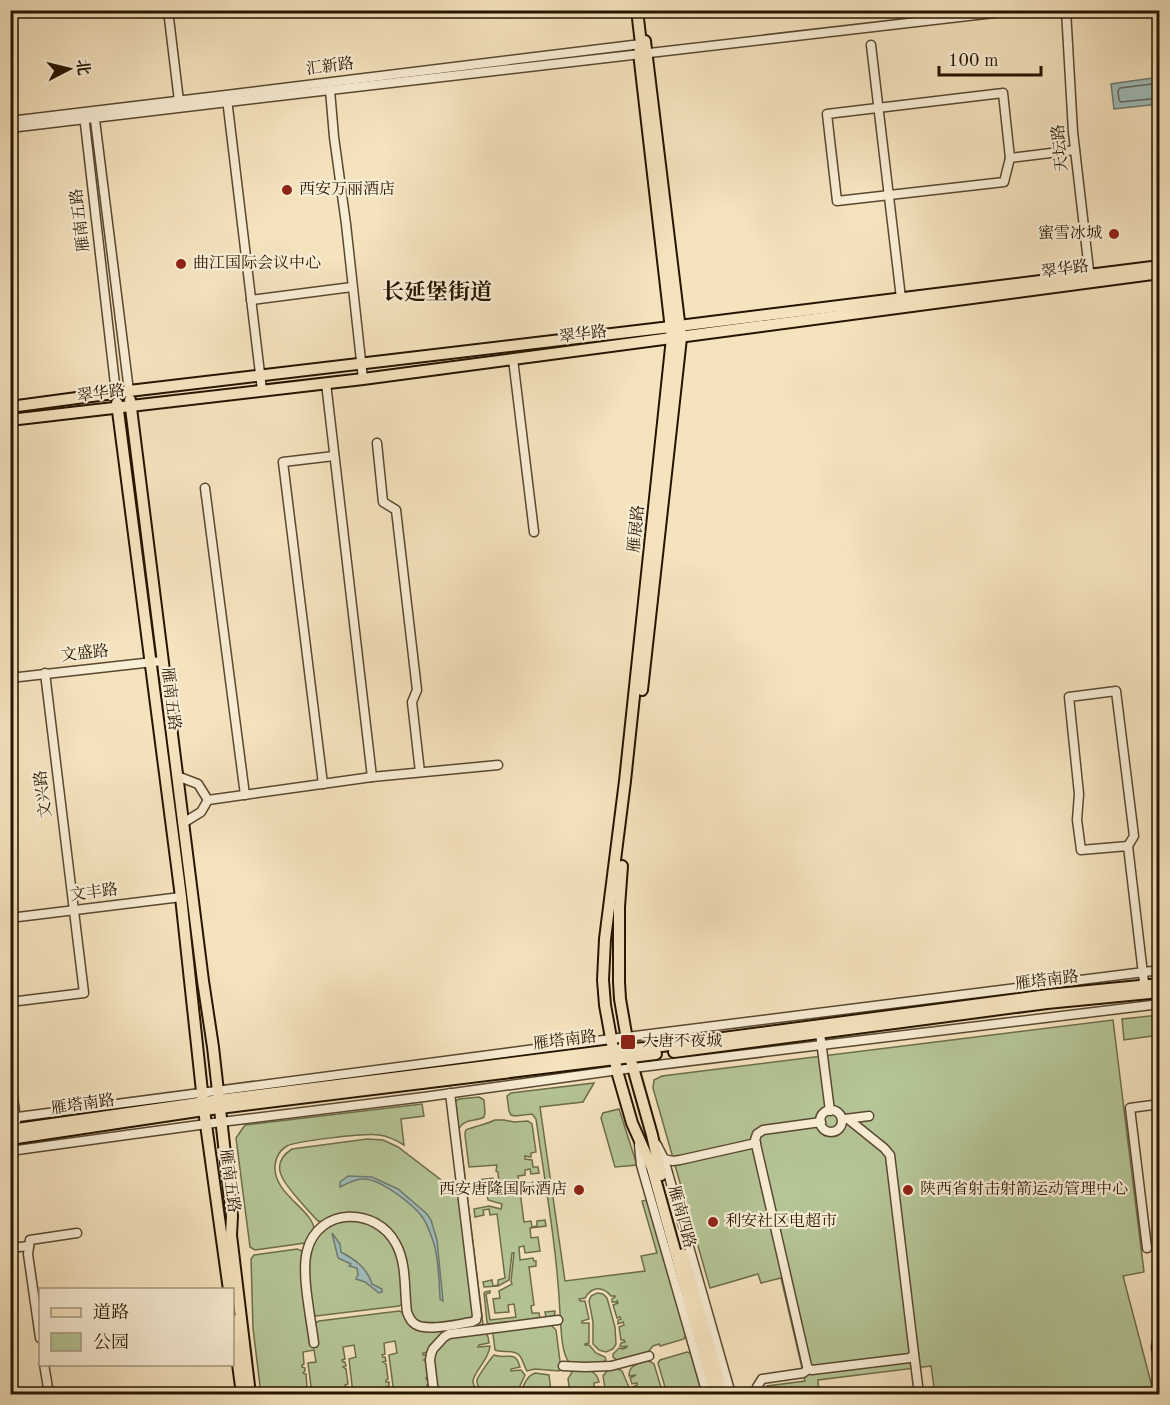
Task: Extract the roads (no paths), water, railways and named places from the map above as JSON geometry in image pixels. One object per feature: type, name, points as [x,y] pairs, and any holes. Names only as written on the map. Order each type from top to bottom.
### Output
[{"type":"main road","name":"雁展路","points":[[629,1053],[620,999],[619,907],[676,332],[637,10]]},
{"type":"main road","name":"雁展路","points":[[642,10],[642,50]]},
{"type":"main road","name":"翠华路","points":[[10,408],[116,393],[676,332],[1090,278],[1160,266]]},
{"type":"main road","name":"翠华路","points":[[10,420],[513,359],[902,298],[1160,273]]},
{"type":"main road","name":"雁展路","points":[[613,1049],[603,980],[605,939],[626,781],[676,332]]},
{"type":"main road","name":"雁南五路","points":[[129,392],[209,1017],[231,1216],[233,1258],[250,1395]]},
{"type":"main road","name":"雁南五路","points":[[116,393],[181,897],[206,1124],[229,1288]]},
{"type":"main road","name":"雁塔南路","points":[[14,1134],[219,1100],[613,1049],[629,1053],[820,1033],[1145,990],[1160,984]]},
{"type":"main road","name":"雁塔南路","points":[[629,1053],[1048,995],[1145,990],[1160,992]]},
{"type":"main road","name":"雁南四路","points":[[613,1049],[617,1071],[638,1138],[652,1168],[715,1395]]},
{"type":"main road","name":"雁南四路","points":[[629,1053],[723,1395]]},
{"type":"main road","points":[[234,1334],[242,1395]]},
{"type":"street","points":[[168,10],[179,101]]},
{"type":"street","name":"天坛路","points":[[1066,10],[1075,150],[1090,278]]},
{"type":"street","name":"汇新路","points":[[95,114],[642,50],[994,13]]},
{"type":"street","points":[[871,45],[902,298]]},
{"type":"street","name":"汇新路","points":[[10,128],[179,101],[330,90],[642,50]]},
{"type":"street","points":[[330,90],[363,379]]},
{"type":"street","points":[[1003,93],[1010,158],[1004,182],[837,201],[827,114],[879,108],[1003,93]]},
{"type":"street","points":[[227,99],[262,390]]},
{"type":"street","name":"雁南五路","points":[[95,114],[129,392]]},
{"type":"street","name":"汇新路","points":[[10,121],[84,116]]},
{"type":"street","name":"雁南五路","points":[[84,116],[116,393]]},
{"type":"street","points":[[1010,158],[1075,150]]},
{"type":"street","points":[[251,300],[352,287]]},
{"type":"street","points":[[513,359],[534,532]]},
{"type":"street","points":[[326,383],[372,777]]},
{"type":"street","points":[[377,443],[383,502],[396,510],[417,690],[412,702],[420,772]]},
{"type":"street","points":[[323,784],[283,462],[334,456]]},
{"type":"street","points":[[204,488],[245,795]]},
{"type":"street","name":"文盛路","points":[[10,678],[162,661]]},
{"type":"street","name":"文兴路","points":[[10,1002],[84,993],[45,674]]},
{"type":"street","points":[[1128,846],[1081,850],[1069,697],[1116,691],[1134,836],[1128,846],[1145,990]]},
{"type":"street","points":[[208,800],[372,777],[498,765]]},
{"type":"street","points":[[177,776],[198,784],[208,800]]},
{"type":"street","points":[[183,823],[201,812],[208,800]]},
{"type":"street","name":"文丰路","points":[[10,918],[181,897]]},
{"type":"street","points":[[219,1100],[613,1049],[626,1037],[1160,970]]},
{"type":"street","points":[[10,1073],[15,1151],[633,1068],[1160,1004]]},
{"type":"street","points":[[820,1033],[830,1110]]},
{"type":"street","points":[[419,1074],[423,1097]]},
{"type":"street","points":[[314,1343],[305,1273],[307,1250],[313,1237],[321,1228],[331,1221],[344,1217],[358,1217],[374,1222],[394,1241],[402,1260],[407,1312],[414,1323],[430,1328],[476,1320],[450,1094]]},
{"type":"street","points":[[13,1117],[204,1102]]},
{"type":"street","points":[[1147,1248],[1130,1108],[1160,1104]]},
{"type":"street","points":[[830,1110],[884,1148],[890,1155],[919,1395]]},
{"type":"street","points":[[830,1110],[823,1114],[821,1122],[824,1130],[832,1132],[839,1128],[845,1119],[869,1116]]},
{"type":"street","points":[[809,1369],[756,1143],[758,1134],[763,1130],[821,1122]]},
{"type":"street","points":[[652,1135],[664,1159],[731,1395]]},
{"type":"street","points":[[638,1138],[641,1165],[707,1395]]},
{"type":"street","points":[[664,1159],[680,1160],[756,1143]]},
{"type":"street","points":[[39,1331],[28,1254],[30,1240],[77,1233]]},
{"type":"street","points":[[10,1248],[29,1246]]},
{"type":"street","points":[[434,1395],[431,1354],[447,1335],[558,1320]]},
{"type":"street","points":[[1160,1340],[1156,1347],[1160,1378]]},
{"type":"street","points":[[758,1395],[757,1386],[762,1379],[803,1373],[809,1369],[910,1358],[914,1354]]},
{"type":"street","points":[[563,1366],[611,1366],[649,1356]]},
{"type":"street","points":[[44,1366],[49,1395]]},
{"type":"water","points":[[1159,77],[1159,104],[1114,109],[1111,84]]},
{"type":"water","points":[[348,1176],[372,1177],[398,1189],[427,1214],[437,1240],[443,1301],[440,1299],[436,1251],[423,1218],[404,1199],[377,1182],[359,1179],[340,1187],[340,1182]]},
{"type":"water","points":[[332,1233],[340,1244],[341,1252],[360,1265],[372,1284],[382,1289],[382,1292],[379,1293],[365,1282],[356,1279],[357,1268],[349,1266],[351,1264],[338,1258]]},
{"type":"place","name":"西安万丽酒店","points":[[287,190]]},
{"type":"place","name":"蜜雪冰城","points":[[1114,234]]},
{"type":"place","name":"曲江国际会议中心","points":[[181,264]]},
{"type":"place","name":"大唐不夜城","points":[[628,1042]]},
{"type":"place","name":"西安唐隆国际酒店","points":[[579,1190]]},
{"type":"place","name":"陕西省射击射箭运动管理中心","points":[[908,1190]]},
{"type":"place","name":"利安社区电超市","points":[[713,1222]]},
{"type":"district","name":"长延堡街道","points":[[437,293]]}]
